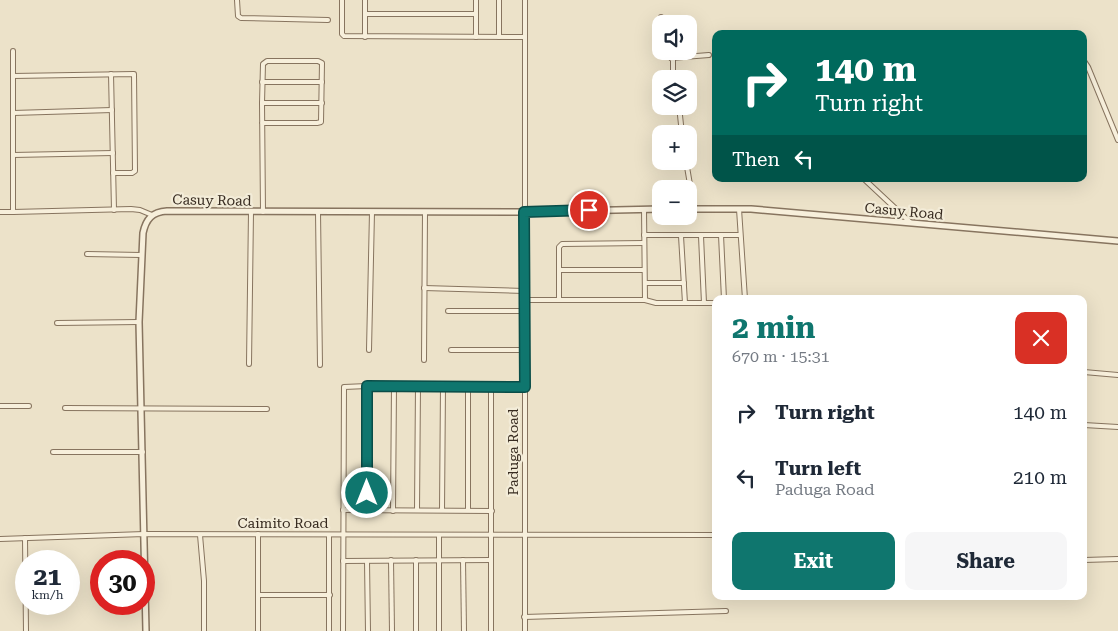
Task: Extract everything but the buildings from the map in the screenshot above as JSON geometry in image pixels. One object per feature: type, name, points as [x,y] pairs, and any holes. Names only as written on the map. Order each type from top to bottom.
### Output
[{"type":"street","points":[[237,0],[238,16],[242,18],[328,20]]},
{"type":"street","points":[[342,0],[342,35],[498,36],[524,38]]},
{"type":"street","points":[[365,36],[366,0]]},
{"type":"street","points":[[476,0],[476,36]]},
{"type":"street","points":[[498,36],[499,0]]},
{"type":"street","name":"Paduga Road","points":[[524,0],[524,631]]},
{"type":"street","points":[[366,14],[476,14]]},
{"type":"street","points":[[13,51],[13,212]]},
{"type":"street","points":[[697,56],[709,55]]},
{"type":"street","points":[[262,122],[319,123],[322,120],[322,65],[320,62],[265,62],[263,66],[262,82],[262,122],[263,212]]},
{"type":"street","points":[[1087,66],[1118,140]]},
{"type":"street","points":[[13,76],[131,73],[134,76],[135,171],[132,173],[113,173]]},
{"type":"street","points":[[111,74],[114,210]]},
{"type":"street","points":[[262,82],[322,82]]},
{"type":"street","points":[[262,103],[322,103]]},
{"type":"street","points":[[13,113],[112,110]]},
{"type":"street","points":[[13,155],[113,153]]},
{"type":"street","points":[[867,182],[911,223]]},
{"type":"street","name":"Casuy Road","points":[[697,208],[739,208],[1118,241]]},
{"type":"street","points":[[739,208],[739,235],[745,295]]},
{"type":"street","points":[[644,209],[645,300]]},
{"type":"street","name":"Casuy Road","points":[[152,215],[167,211],[524,212],[652,209]]},
{"type":"street","points":[[0,212],[140,210],[152,215],[147,220],[144,229],[141,255],[140,322],[146,631]]},
{"type":"street","points":[[249,364],[251,212]]},
{"type":"street","points":[[318,212],[320,365]]},
{"type":"street","points":[[369,350],[372,212]]},
{"type":"street","points":[[424,360],[425,212]]},
{"type":"street","points":[[644,235],[739,235]]},
{"type":"street","points":[[721,235],[724,295]]},
{"type":"street","points":[[681,236],[685,303]]},
{"type":"street","points":[[701,236],[704,302]]},
{"type":"street","points":[[558,299],[559,247],[562,244],[644,242]]},
{"type":"street","points":[[87,254],[141,255]]},
{"type":"street","points":[[559,270],[644,270]]},
{"type":"street","points":[[645,283],[684,284]]},
{"type":"street","points":[[424,288],[524,290]]},
{"type":"street","points":[[524,300],[645,300],[653,303],[712,303]]},
{"type":"street","points":[[448,311],[524,311]]},
{"type":"street","points":[[58,323],[140,322]]},
{"type":"street","points":[[451,350],[525,350]]},
{"type":"street","points":[[1087,372],[1118,375]]},
{"type":"street","points":[[343,631],[343,389],[346,386],[525,387]]},
{"type":"street","points":[[367,386],[367,511]]},
{"type":"street","points":[[393,511],[394,386]]},
{"type":"street","points":[[417,510],[418,386]]},
{"type":"street","points":[[442,510],[443,386]]},
{"type":"street","points":[[468,386],[468,510]]},
{"type":"street","points":[[491,631],[492,386]]},
{"type":"street","points":[[0,406],[29,406]]},
{"type":"street","points":[[65,408],[266,409]]},
{"type":"street","points":[[1087,425],[1118,427]]},
{"type":"street","points":[[53,452],[142,452]]},
{"type":"street","points":[[343,510],[492,511]]},
{"type":"street","name":"Caimito Road","points":[[0,539],[144,534],[712,535]]},
{"type":"street","points":[[258,534],[258,631]]},
{"type":"street","points":[[200,535],[204,581],[204,631]]},
{"type":"street","points":[[329,535],[329,631]]},
{"type":"street","points":[[439,535],[439,631]]},
{"type":"street","points":[[25,538],[26,631]]},
{"type":"street","points":[[1087,560],[1118,559]]},
{"type":"street","points":[[391,560],[392,631]]},
{"type":"street","points":[[416,560],[416,631]]},
{"type":"street","points":[[463,560],[464,631]]},
{"type":"street","points":[[343,561],[491,560]]},
{"type":"street","points":[[367,561],[368,631]]},
{"type":"street","points":[[258,595],[330,595]]},
{"type":"street","points":[[524,617],[726,611]]},
{"type":"route","points":[[367,493],[367,386],[525,387],[524,212],[589,210]]}]
